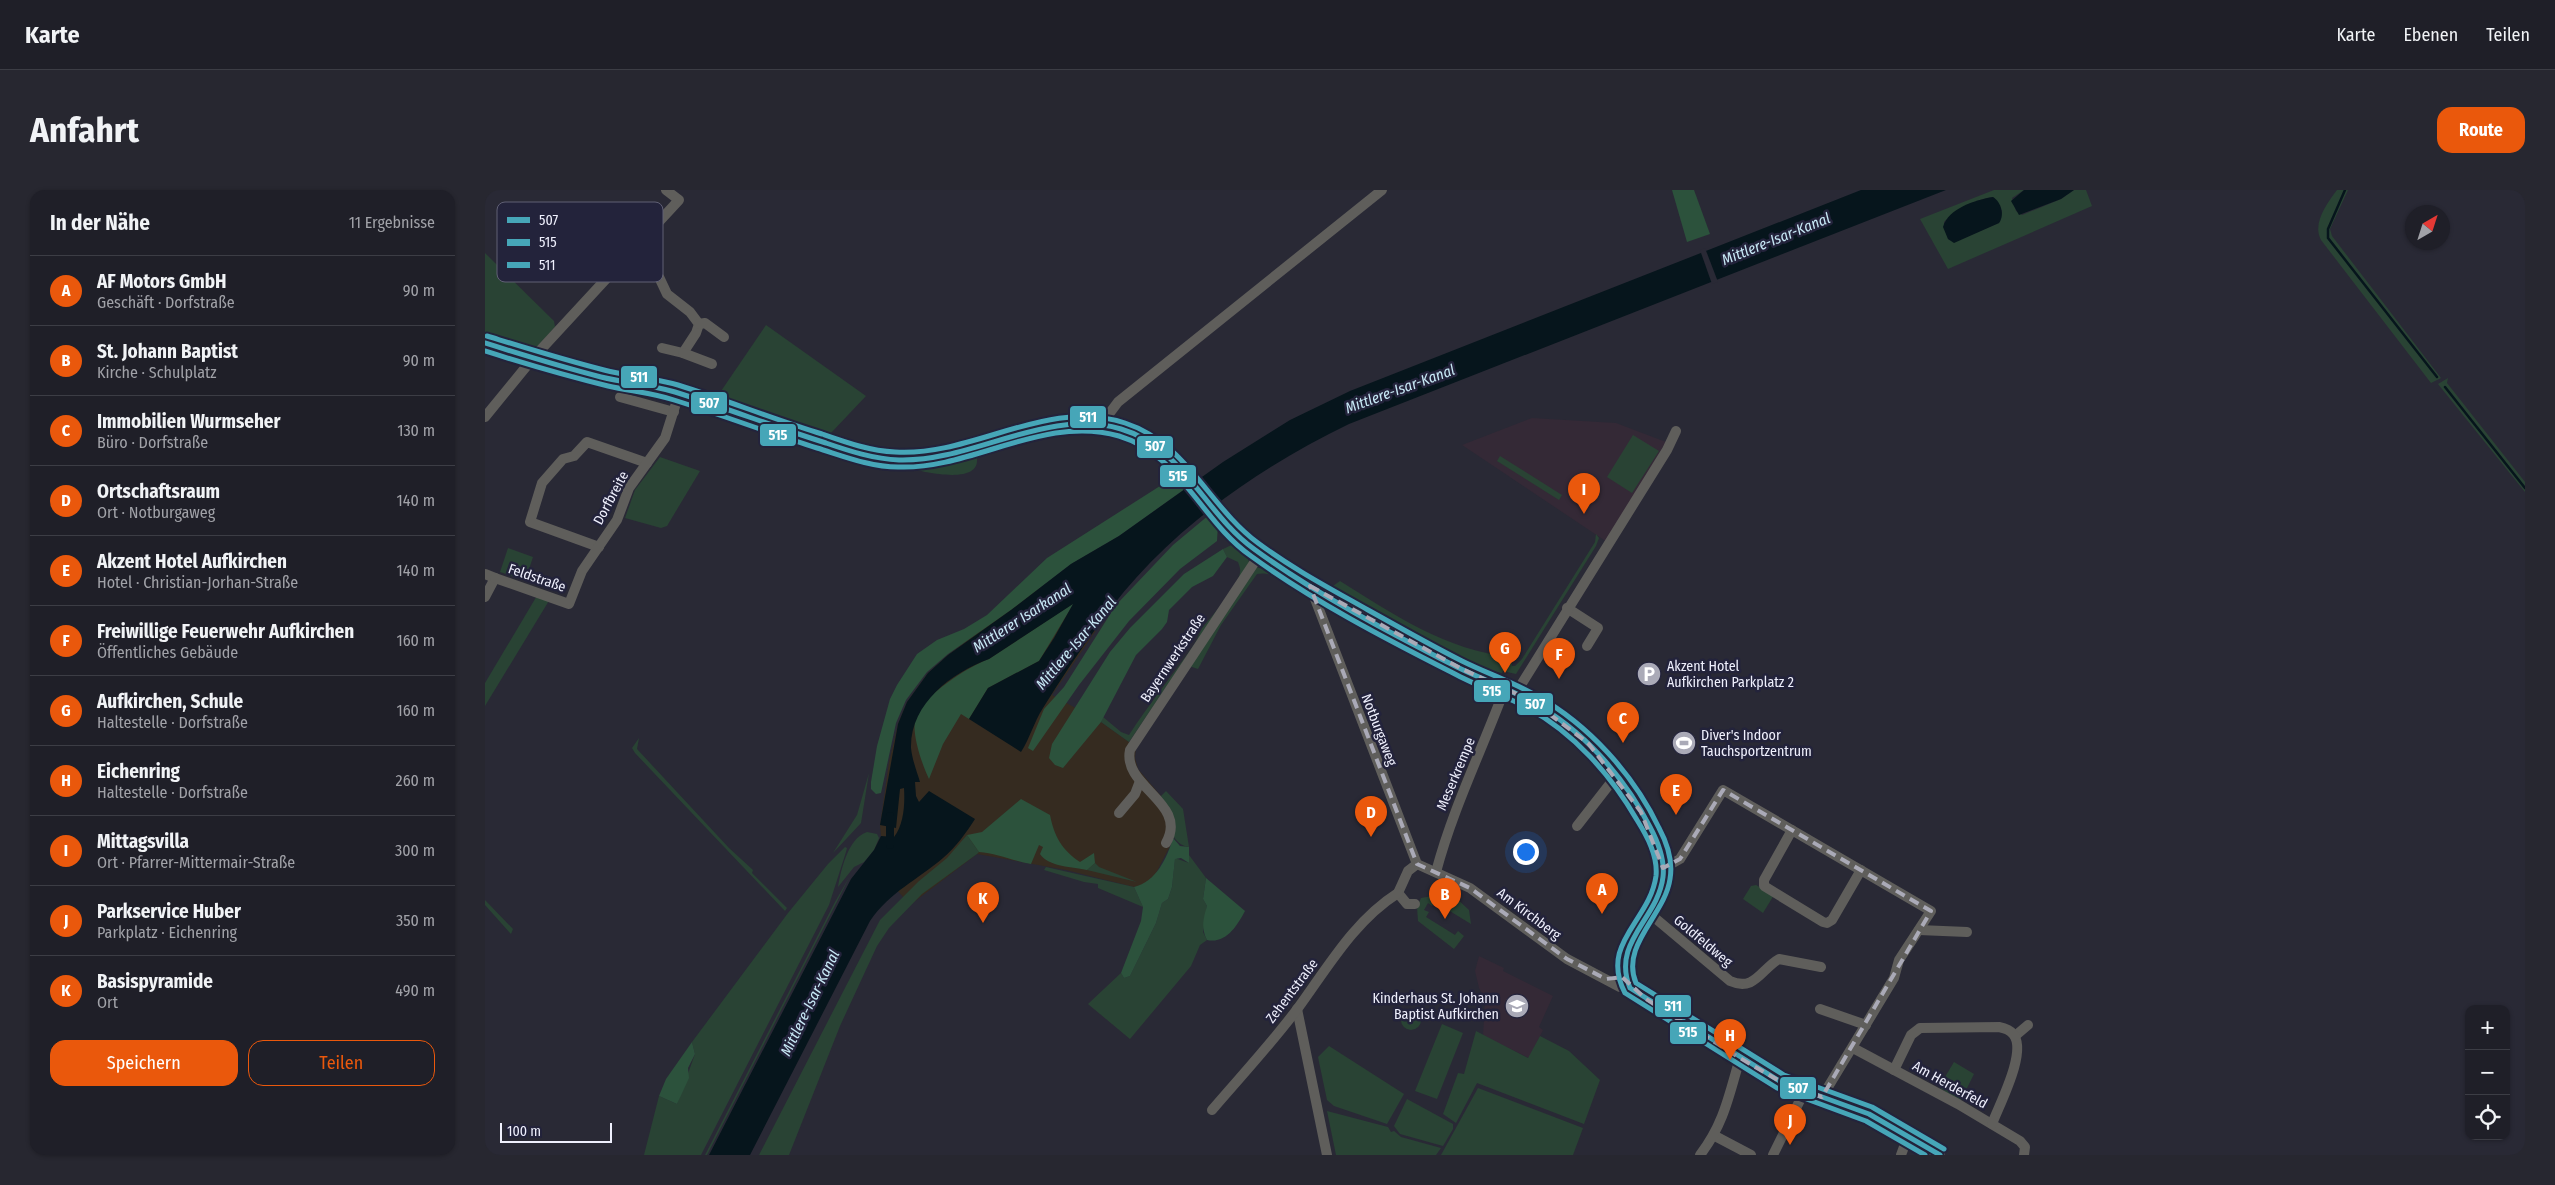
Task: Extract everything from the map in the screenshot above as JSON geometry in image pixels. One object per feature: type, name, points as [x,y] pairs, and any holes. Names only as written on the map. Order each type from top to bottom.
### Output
[{"type":"street","points":[[663,217],[679,200],[666,190]]},
{"type":"street","points":[[1104,425],[1106,418],[1118,402],[1383,190]]},
{"type":"street","points":[[485,417],[534,357],[602,282]]},
{"type":"street","points":[[661,282],[667,294],[690,312],[699,324]]},
{"type":"street","points":[[699,324],[705,323],[724,337]]},
{"type":"street","points":[[683,353],[696,333],[699,324]]},
{"type":"street","points":[[485,343],[641,385],[879,458],[907,461],[955,455],[1024,432],[1060,424],[1104,425],[1121,429],[1148,442],[1168,456],[1187,475],[1238,537],[1260,554],[1310,586],[1427,651],[1516,693],[1544,709],[1588,743],[1617,776],[1651,832],[1664,868],[1663,881],[1649,913],[1625,956],[1623,977],[1629,988]]},
{"type":"street","points":[[663,348],[712,364]]},
{"type":"street","points":[[641,385],[655,386],[677,392],[702,403]]},
{"type":"street","points":[[620,397],[674,412]]},
{"type":"street","name":"Dorfbreite","points":[[569,604],[582,571],[617,520],[629,488],[665,438],[678,397]]},
{"type":"street","points":[[1516,693],[1567,608],[1667,450],[1676,431]]},
{"type":"street","name":"Dorfbreite","points":[[599,547],[591,542],[530,522],[542,482],[563,459],[575,456],[587,442],[647,463]]},
{"type":"street","name":"Bayernwerkstraße","points":[[1166,842],[1171,827],[1169,813],[1140,781],[1127,760],[1135,738],[1260,554]]},
{"type":"street","name":"Feldstraße","points":[[485,574],[569,604]]},
{"type":"street","name":"Feldstraße","points":[[485,597],[495,578]]},
{"type":"street","name":"Notburgaweg","points":[[1310,586],[1417,864]]},
{"type":"street","points":[[1567,608],[1599,628],[1587,646]]},
{"type":"street","name":"Meserkrempe","points":[[1436,872],[1454,812],[1482,748],[1505,688]]},
{"type":"street","points":[[1577,826],[1617,776]]},
{"type":"street","points":[[1119,813],[1127,806],[1140,781]]},
{"type":"street","points":[[1664,868],[1680,859],[1723,790],[1931,911],[1899,960],[1894,978],[1822,1097]]},
{"type":"street","points":[[1792,830],[1765,880],[1764,886],[1823,922],[1832,920],[1861,870]]},
{"type":"street","points":[[1415,904],[1407,904],[1397,893],[1408,872],[1417,864],[1436,872]]},
{"type":"street","name":"Am Kirchberg","points":[[1436,872],[1470,888],[1567,959],[1620,987],[1629,988],[1781,1082],[1804,1092],[1869,1114],[1940,1155]]},
{"type":"street","name":"Zehentstraße","points":[[1212,1110],[1297,1009],[1335,956],[1374,909],[1397,893]]},
{"type":"street","name":"Goldfeldweg","points":[[1649,913],[1730,981],[1738,984],[1749,984],[1779,959],[1821,967]]},
{"type":"street","points":[[1919,930],[1967,932]]},
{"type":"street","points":[[1606,979],[1623,977]]},
{"type":"street","points":[[1297,1009],[1327,1155]]},
{"type":"street","points":[[1820,1009],[1866,1026]]},
{"type":"street","points":[[2015,1036],[2028,1025]]},
{"type":"street","name":"Am Herderfeld","points":[[1894,1070],[1911,1036],[1920,1028],[1999,1027],[2008,1030],[2015,1036],[2017,1049],[2014,1070],[1992,1124]]},
{"type":"street","name":"Am Herderfeld","points":[[1853,1048],[2023,1143],[2025,1147],[2024,1155]]},
{"type":"street","points":[[1700,1155],[1715,1136],[1725,1113],[1740,1058]]},
{"type":"street","points":[[1773,1155],[1804,1092]]},
{"type":"street","points":[[1715,1136],[1751,1155]]},
{"type":"street","points":[[1901,1155],[1908,1136]]},
{"type":"highlighted area","points":[[1310,586],[1462,669],[1532,701],[1588,743],[1641,812],[1663,868],[1680,859],[1723,790],[1931,911],[1822,1097],[1781,1082],[1740,1058],[1646,999],[1622,977],[1606,979],[1567,959],[1470,888],[1417,864]]},
{"type":"shaded area","points":[[1532,418],[1616,423],[1666,442],[1607,542],[1462,445]]},
{"type":"shaded area","points":[[1038,587],[1116,601],[1052,695],[1101,722],[1136,747],[1135,758],[1138,769],[1161,796],[1173,834],[1170,846],[1155,875],[1143,885],[1134,887],[1066,870],[977,854],[910,905],[897,890],[874,850],[881,836],[880,825],[889,762],[898,724],[907,702],[928,673],[948,655]]},
{"type":"shaded area","name":"Kinderhaus St. Johann Baptist Aufkirchen","points":[[1479,956],[1504,968],[1503,971],[1553,996],[1539,1027],[1543,1030],[1529,1058],[1483,1036],[1485,1000],[1479,988],[1475,971]]},
{"type":"green space","points":[[1672,190],[1694,190],[1710,234],[1687,242]]},
{"type":"green space","points":[[1994,190],[2024,190],[2012,198],[2016,211],[2022,215],[2061,199],[2074,190],[2086,190],[2092,206],[1948,269],[1920,219]],"holes":[[[1993,197],[2002,211],[1999,223],[1954,242],[1948,239],[1944,222],[1966,205]]]},
{"type":"green space","points":[[2337,190],[2348,190],[2330,229],[2332,236],[2441,378],[2431,383],[2321,240],[2318,227],[2319,221],[2325,207]]},
{"type":"green space","points":[[485,253],[497,265],[497,282],[514,282],[554,321],[555,327],[535,349],[527,349],[485,337]]},
{"type":"green space","points":[[766,325],[866,396],[830,434],[717,397]]},
{"type":"green space","points":[[2448,378],[2447,383],[2525,482],[2525,492],[2438,384]]},
{"type":"green space","points":[[1075,416],[1098,418],[923,456],[879,454],[835,441],[887,452],[927,453],[966,445],[1045,420]]},
{"type":"green space","points":[[1116,421],[1134,426],[1164,442],[1179,456],[1183,463],[1164,447]]},
{"type":"green space","points":[[1087,427],[1121,436],[1141,444],[1170,464],[1172,472],[1142,448],[1107,436],[1069,433],[1031,438],[1031,435],[1043,431]]},
{"type":"green space","points":[[1633,435],[1659,451],[1632,493],[1607,477]]},
{"type":"green space","points":[[976,454],[977,464],[972,471],[963,474],[939,474],[909,468],[909,465],[937,463]]},
{"type":"green space","points":[[1500,456],[1562,495],[1559,500],[1497,461]]},
{"type":"green space","points":[[660,457],[700,471],[667,526],[661,528],[625,518],[635,490]]},
{"type":"green space","points":[[1182,477],[1189,486],[1119,536],[1071,564],[1011,610],[948,654],[927,672],[906,700],[896,723],[881,793],[876,794],[871,789],[871,782],[877,746],[890,699],[917,654],[937,640],[964,629],[987,615],[1047,558],[1171,479],[1176,480]]},
{"type":"green space","points":[[1209,515],[1218,524],[1217,541],[1180,569],[1129,621],[1079,685],[1033,751],[1028,748],[1044,709],[1064,687],[1116,605],[1173,545]]},
{"type":"green space","points":[[1596,534],[1599,538],[1596,546],[1516,674],[1472,667],[1459,661],[1399,629],[1330,588],[1340,581],[1421,629],[1465,647],[1511,657],[1512,666],[1515,666],[1522,659],[1595,542]]},
{"type":"green space","points":[[1236,543],[1248,554],[1249,564],[1238,580],[1240,570],[1238,562],[1227,557],[1223,549]]},
{"type":"green space","points":[[508,548],[533,557],[526,578],[522,577],[521,579],[500,572]]},
{"type":"green space","points":[[1223,549],[1227,557],[1213,576],[1192,587],[1169,610],[1167,622],[1162,629],[1136,655],[1101,722],[1063,768],[1055,765],[1049,758],[1052,744],[1110,652],[1130,628],[1184,574]]},
{"type":"green space","points":[[1256,567],[1271,571],[1306,592],[1308,596],[1277,577],[1270,574],[1257,574],[1221,625],[1198,669],[1189,666]]},
{"type":"green space","points":[[538,594],[550,599],[485,706],[485,683]]},
{"type":"green space","points":[[1074,603],[1039,661],[988,688],[969,719],[961,714],[943,744],[929,779],[918,750],[914,726],[919,710],[926,701],[958,675],[989,659]]},
{"type":"green space","points":[[1223,603],[1129,742],[1101,722],[1103,717],[1121,732],[1129,735],[1195,644],[1202,628]]},
{"type":"green space","points":[[639,738],[637,749],[729,848],[753,870],[752,873],[787,908],[785,911],[635,753],[632,748]]},
{"type":"green space","points":[[869,773],[861,823],[833,853],[857,815]]},
{"type":"green space","points":[[1166,791],[1183,809],[1189,847],[1182,845],[1176,840],[1169,827],[1161,796]]},
{"type":"green space","points":[[1021,799],[1050,815],[1054,830],[1068,853],[1080,862],[1094,853],[1095,863],[1087,870],[1055,864],[1049,862],[1040,854],[1043,847],[1039,845],[1031,864],[979,852],[967,835],[982,832]]},
{"type":"green space","points":[[867,832],[877,834],[879,838],[874,850],[864,862],[854,867],[838,887],[843,864],[850,848],[860,835]]},
{"type":"green space","points":[[967,835],[979,852],[922,894],[889,928],[877,946],[840,1026],[789,1155],[759,1155],[880,920],[919,881],[947,858]]},
{"type":"green space","points":[[1173,838],[1180,846],[1189,847],[1189,863],[1181,858],[1175,859],[1172,887],[1168,899],[1162,903],[1156,923],[1130,976],[1124,978],[1121,973],[1141,921],[1143,907],[1134,887],[1149,880],[1154,875],[1164,861]]},
{"type":"green space","points":[[845,847],[847,848],[846,852],[829,905],[701,1155],[644,1155],[659,1096],[677,1104],[695,1054],[692,1042],[788,913],[828,864]]},
{"type":"green space","points":[[1189,855],[1206,878],[1203,899],[1207,906],[1203,932],[1207,940],[1200,945],[1191,966],[1130,1039],[1088,1004],[1121,973],[1124,978],[1130,976],[1156,923],[1162,903],[1168,899],[1172,887],[1175,858],[1189,863]]},
{"type":"green space","points":[[1095,863],[1099,867],[1137,882],[1087,870]]},
{"type":"green space","points":[[1046,867],[1134,887],[1143,907],[1098,888],[1098,884],[1084,882],[1044,870]]},
{"type":"green space","points":[[850,876],[707,1155],[705,1155],[835,902]]},
{"type":"green space","points":[[1206,878],[1245,911],[1230,933],[1214,941],[1207,940],[1203,927],[1207,906],[1203,899]]},
{"type":"green space","points":[[1756,885],[1774,895],[1763,913],[1743,899],[1751,886]]},
{"type":"green space","points":[[1436,892],[1456,898],[1469,910],[1471,924],[1435,902],[1432,906],[1428,903],[1424,910],[1429,912],[1426,917],[1455,935],[1458,931],[1464,936],[1454,949],[1418,921],[1417,907],[1421,898],[1432,896]]},
{"type":"green space","points":[[485,900],[513,929],[511,934],[485,905]]},
{"type":"green space","points":[[1407,1010],[1415,1010],[1421,1016],[1421,1024],[1415,1030],[1407,1030],[1401,1024],[1401,1016]]},
{"type":"green space","points":[[1442,1024],[1463,1033],[1437,1099],[1415,1091]]},
{"type":"green space","points":[[1476,1031],[1528,1058],[1540,1036],[1569,1051],[1600,1080],[1584,1124],[1477,1083],[1456,1123],[1443,1114],[1458,1073],[1464,1074]]},
{"type":"green space","points":[[692,1042],[695,1054],[688,1068],[689,1078],[677,1104],[659,1096],[666,1079]]},
{"type":"green space","points":[[1329,1046],[1404,1094],[1387,1124],[1334,1106],[1327,1100],[1318,1057]]},
{"type":"green space","points":[[1954,1062],[1974,1074],[1960,1102],[1939,1087]]},
{"type":"green space","points":[[1478,1088],[1583,1128],[1573,1155],[1441,1155]]},
{"type":"green space","points":[[1407,1099],[1453,1124],[1453,1129],[1443,1146],[1400,1134],[1394,1126]]},
{"type":"green space","points":[[1327,1111],[1388,1127],[1391,1132],[1394,1131],[1401,1137],[1441,1148],[1436,1155],[1336,1155]]},
{"type":"water","name":"Mittlere-Isar-Kanal","points":[[1861,190],[1946,190],[1349,424],[1279,462],[1245,484],[1181,534],[1124,591],[1057,686],[1040,713],[1021,752],[969,719],[988,688],[1039,661],[1073,604],[989,659],[961,673],[935,692],[917,718],[913,732],[911,748],[920,782],[915,782],[916,796],[919,802],[929,791],[975,819],[961,840],[948,854],[895,894],[870,921],[750,1155],[709,1155],[851,879],[874,850],[881,836],[894,837],[900,826],[903,814],[904,788],[900,789],[896,828],[880,825],[898,724],[907,702],[928,673],[948,655],[1071,564],[1119,536],[1223,462],[1290,420],[1350,391]]},
{"type":"water","points":[[2024,190],[2074,190],[2061,199],[2019,215],[2011,201]]},
{"type":"water","points":[[1993,197],[2001,209],[2002,216],[1999,223],[1954,243],[1948,239],[1943,227],[1951,215],[1963,206]]},
{"type":"pier","points":[[1705,248],[1718,282],[1712,284],[1700,250]]},
{"type":"waterway","points":[[2345,190],[2328,229],[2328,238],[2437,377]]},
{"type":"waterway","points":[[2445,387],[2525,488]]},
{"type":"waterway","name":"Mittlerer Isarkanal","points":[[890,816],[890,845]]},
{"type":"transit line","name":"511","points":[[487,336],[604,370],[678,385],[849,443],[886,451],[924,451],[953,446],[1038,422],[1067,417],[1096,417],[1125,423],[1147,432],[1181,460],[1225,512],[1258,543],[1312,578],[1426,642],[1537,696],[1574,721],[1608,753],[1637,789],[1649,808],[1665,840],[1670,859],[1671,873],[1666,892],[1638,943],[1634,956],[1633,969],[1636,983],[1784,1075],[1872,1107],[1944,1149]]},
{"type":"transit line","name":"507","points":[[485,343],[601,377],[675,392],[844,449],[880,458],[899,460],[927,458],[955,453],[1010,437],[1065,425],[1093,424],[1121,429],[1143,438],[1161,450],[1221,518],[1254,549],[1327,597],[1379,626],[1457,667],[1532,702],[1568,726],[1600,756],[1640,808],[1656,839],[1663,864],[1663,877],[1659,892],[1653,906],[1637,931],[1626,957],[1626,972],[1630,988],[1781,1082],[1869,1114],[1940,1155]]},
{"type":"transit line","name":"515","points":[[485,351],[616,388],[666,398],[837,454],[888,467],[926,466],[1036,437],[1063,432],[1091,431],[1119,436],[1140,445],[1175,473],[1234,542],[1275,573],[1324,604],[1375,632],[1462,678],[1528,708],[1561,730],[1590,756],[1627,803],[1654,854],[1656,876],[1652,892],[1622,946],[1618,960],[1619,975],[1625,993],[1777,1088],[1866,1121],[1925,1155]]},
{"type":"place","name":"Mittagsvilla","points":[[1584,514]]},
{"type":"place","name":"Aufkirchen, Schule","points":[[1505,673]]},
{"type":"place","name":"Akzent Hotel Aufkirchen Parkplatz 2","points":[[1649,674]]},
{"type":"place","name":"Freiwillige Feuerwehr Aufkirchen","points":[[1559,679]]},
{"type":"place","name":"Immobilien Wurmseher","points":[[1623,743]]},
{"type":"place","name":"Diver's Indoor Tauchsportzentrum","points":[[1684,743]]},
{"type":"place","name":"Akzent Hotel Aufkirchen","points":[[1676,815]]},
{"type":"place","name":"Ortschaftsraum","points":[[1371,837]]},
{"type":"place","name":"AF Motors GmbH","points":[[1602,914]]},
{"type":"place","name":"St. Johann Baptist","points":[[1445,919]]},
{"type":"place","name":"Basispyramide","points":[[983,923]]},
{"type":"place","name":"Kinderhaus St. Johann Baptist Aufkirchen","points":[[1517,1006]]},
{"type":"place","name":"Eichenring","points":[[1730,1060]]},
{"type":"place","name":"Parkservice Huber","points":[[1790,1145]]}]
